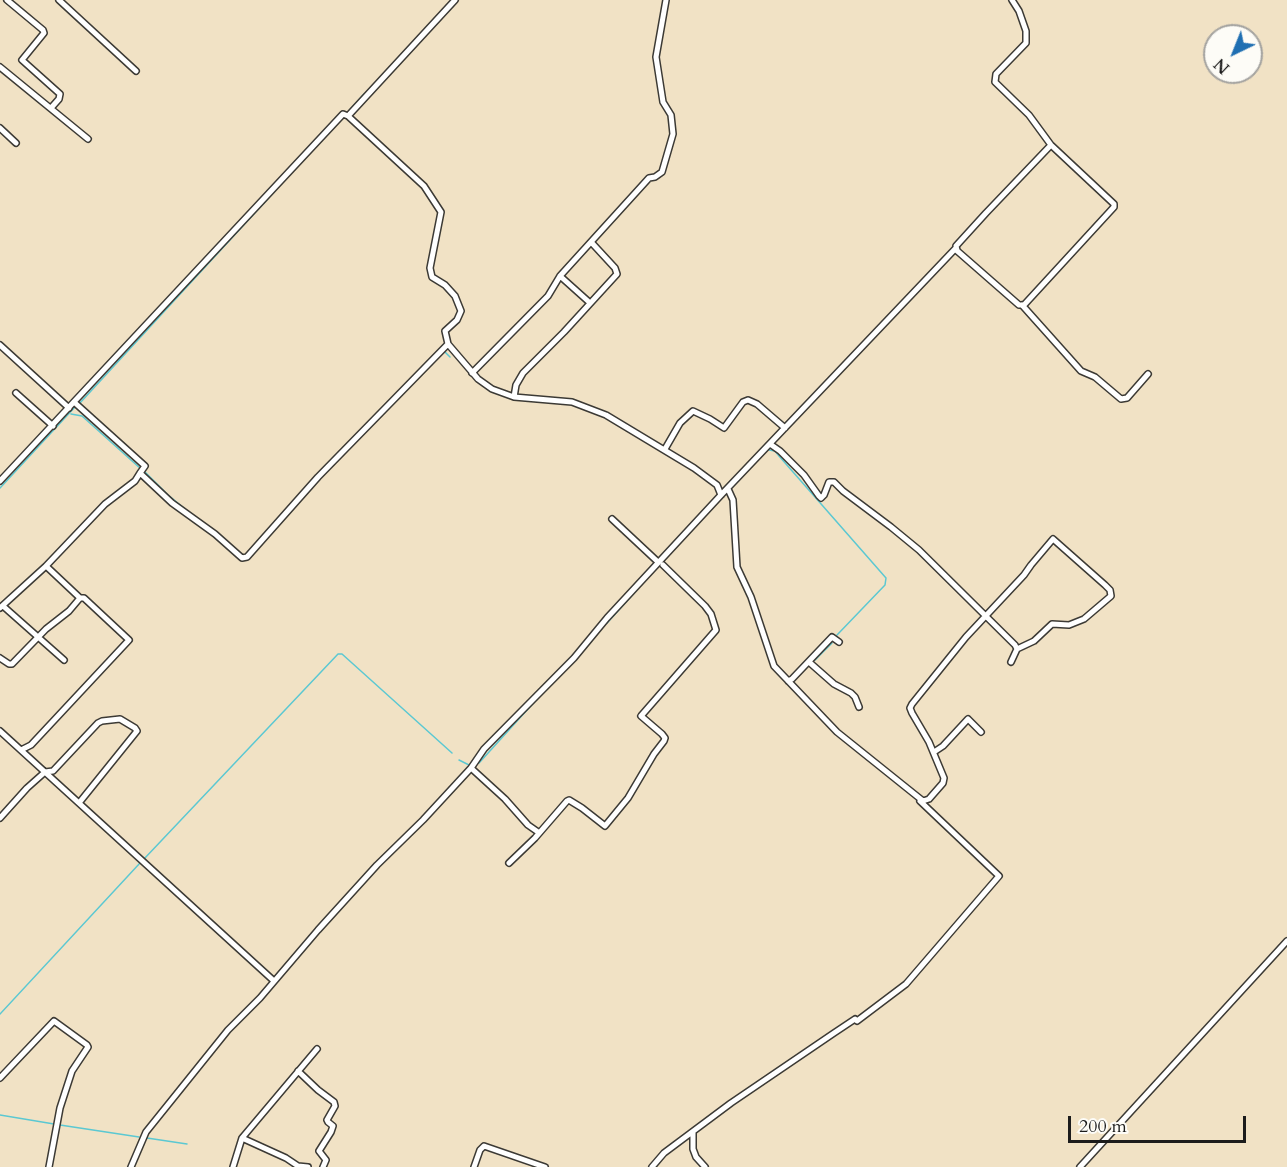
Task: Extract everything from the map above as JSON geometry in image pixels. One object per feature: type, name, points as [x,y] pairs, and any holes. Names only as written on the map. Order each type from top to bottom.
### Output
[{"type":"street","points":[[7,0],[44,30],[22,60],[60,94],[59,99],[51,108]]},
{"type":"street","points":[[59,0],[136,70]]},
{"type":"street","points":[[0,481],[455,0]]},
{"type":"street","points":[[472,373],[548,296],[560,276],[649,178],[659,175],[665,166],[672,134],[671,115],[663,102],[656,57],[666,0]]},
{"type":"street","points":[[1012,0],[1019,11],[1026,31],[1026,43],[996,74],[995,82],[1034,121],[1051,145],[1114,204],[1114,207],[1022,305]]},
{"type":"street","points":[[0,67],[88,139]]},
{"type":"street","points":[[345,115],[424,186],[441,212],[430,268],[432,277],[445,285],[455,296],[461,311],[458,320],[445,331],[448,344],[472,373],[492,389],[514,397],[572,402],[606,415],[665,449],[717,485],[721,495]]},
{"type":"street","points":[[0,128],[16,143]]},
{"type":"street","points":[[957,250],[956,246],[1051,145]]},
{"type":"street","points":[[514,397],[516,384],[523,373],[564,333],[617,274],[617,271],[591,242]]},
{"type":"street","points":[[130,1167],[146,1132],[228,1030],[377,865],[471,768],[484,749],[574,658],[721,495],[955,249],[957,250]]},
{"type":"street","points":[[957,250],[1019,305],[1022,305],[1081,371],[1095,377],[1121,399],[1127,398],[1149,374]]},
{"type":"street","points":[[560,276],[590,302]]},
{"type":"street","points":[[140,473],[172,503],[215,534],[242,558],[248,556],[318,477],[448,344]]},
{"type":"street","points":[[0,345],[69,408]]},
{"type":"street","points":[[16,393],[53,426]]},
{"type":"street","points":[[665,449],[680,423],[693,411],[710,419],[720,428],[724,428],[743,402],[748,400],[757,404],[785,428]]},
{"type":"street","points":[[64,660],[1,607],[46,566],[105,504],[135,481],[145,466],[74,402]]},
{"type":"street","points":[[770,444],[804,475],[821,498],[829,482],[834,482],[919,550],[1017,649]]},
{"type":"street","points":[[652,1167],[664,1153],[759,1083],[855,1019],[857,1021],[906,984],[999,876],[918,799],[837,732],[774,666],[751,597],[737,567],[733,500],[728,489]]},
{"type":"street","points":[[508,863],[570,800],[605,826],[621,807],[665,738],[641,716],[716,630],[711,614],[705,606],[612,519]]},
{"type":"street","points":[[918,799],[923,801],[929,799],[943,783],[944,778],[934,752],[910,708],[966,638],[1024,575],[1053,538],[1110,590],[1111,597],[1084,619],[1069,625],[1052,624],[1034,641],[1017,649],[1011,662]]},
{"type":"street","points":[[21,750],[31,745],[129,640],[46,566]]},
{"type":"street","points":[[0,658],[12,664],[80,598]]},
{"type":"street","points":[[788,681],[832,637],[839,642]]},
{"type":"street","points":[[809,662],[834,684],[851,693],[859,707]]},
{"type":"street","points":[[0,818],[45,772],[53,771],[102,721],[120,719],[135,728],[137,731],[79,803]]},
{"type":"street","points":[[934,752],[943,746],[968,719],[981,732]]},
{"type":"street","points":[[0,731],[274,981]]},
{"type":"street","points":[[471,768],[505,799],[520,818],[538,832]]},
{"type":"street","points":[[1080,1167],[1287,941]]},
{"type":"street","points":[[0,1078],[54,1021],[87,1045],[88,1047],[72,1071],[60,1108],[49,1167]]},
{"type":"street","points":[[233,1167],[242,1138],[264,1114],[275,1096],[317,1049]]},
{"type":"street","points":[[298,1071],[334,1102],[335,1106],[327,1120],[333,1126],[319,1151],[326,1160],[323,1167]]},
{"type":"street","points":[[693,1132],[693,1149],[696,1157],[705,1167]]},
{"type":"street","points":[[242,1138],[298,1166],[308,1167]]},
{"type":"street","points":[[474,1167],[480,1150],[484,1146],[545,1167]]},
{"type":"waterway","points":[[347,113],[364,94]]},
{"type":"waterway","points":[[79,404],[275,191]]},
{"type":"waterway","points":[[444,351],[450,357]]},
{"type":"waterway","points":[[413,376],[420,369]]},
{"type":"waterway","points":[[0,488],[75,407]]},
{"type":"waterway","points":[[71,414],[82,416],[141,469]]},
{"type":"waterway","points":[[769,450],[775,451],[886,578],[885,585],[837,635]]},
{"type":"waterway","points":[[145,472],[185,509]]},
{"type":"waterway","points":[[607,623],[636,591]]},
{"type":"waterway","points":[[815,660],[832,643]]},
{"type":"waterway","points":[[144,859],[338,654],[342,654],[452,753]]},
{"type":"waterway","points":[[479,763],[537,699]]},
{"type":"waterway","points":[[459,760],[469,765]]},
{"type":"waterway","points":[[0,1014],[140,863]]},
{"type":"waterway","points":[[0,1115],[54,1124]]},
{"type":"waterway","points":[[60,1125],[139,1137]]},
{"type":"waterway","points":[[147,1138],[187,1144]]}]
